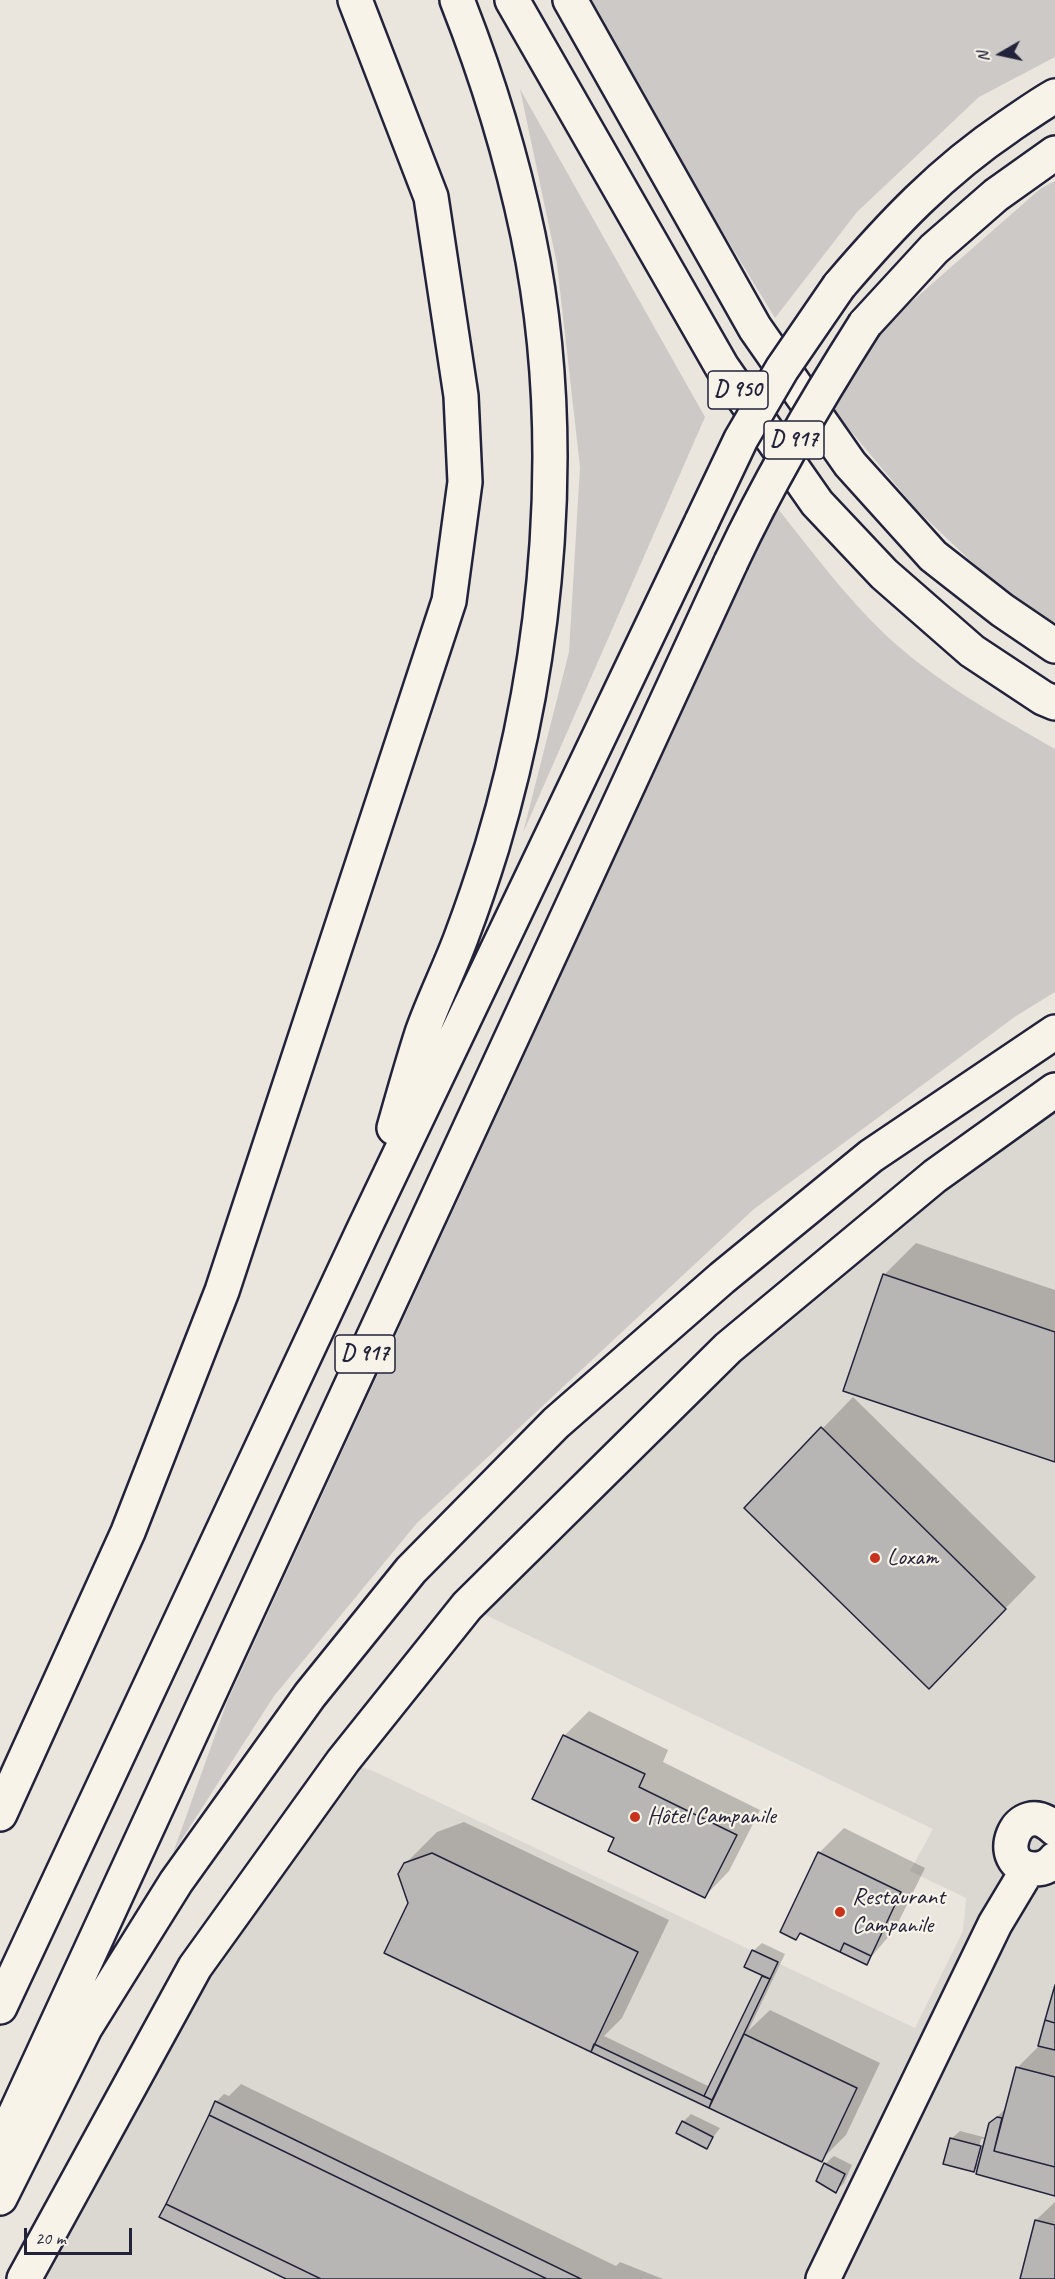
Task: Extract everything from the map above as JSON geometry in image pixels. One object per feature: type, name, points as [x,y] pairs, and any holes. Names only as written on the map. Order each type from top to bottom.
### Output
[{"type":"main road","points":[[0,1814],[128,1532],[222,1291],[449,601],[465,482],[460,396],[431,196],[355,0]]},
{"type":"main road","points":[[363,1231],[423,1031],[462,935],[492,846],[515,760],[532,676],[542,597],[548,514],[549,424],[540,319],[528,236],[506,145],[483,68],[457,0]]},
{"type":"main road","name":"D 950","points":[[512,0],[722,367],[817,503],[884,574],[972,651],[1043,698],[1055,703]]},
{"type":"main road","name":"D 917","points":[[570,0],[750,319],[850,464],[933,556],[1002,610],[1055,646]]},
{"type":"main road","points":[[363,1231],[741,439],[782,369],[839,286],[892,223],[934,182],[981,144],[1055,96]]},
{"type":"main road","name":"D 917","points":[[0,2147],[759,502],[798,432],[865,324],[934,249],[996,195],[1055,153]]},
{"type":"main road","points":[[0,2198],[85,2028],[176,1882],[310,1695],[411,1570],[556,1423],[722,1278],[871,1156],[1055,1032]]},
{"type":"main road","points":[[24,2279],[195,1967],[343,1761],[467,1606],[728,1348],[935,1176],[1055,1090]]},
{"type":"main road","name":"D 917","points":[[0,2007],[363,1231]]},
{"type":"main road","points":[[1042,1864],[1019,1864],[1012,1855],[1012,1834],[1019,1825],[1028,1820],[1039,1819],[1055,1829]]},
{"type":"main road","points":[[823,2279],[995,1924],[1042,1864]]},
{"type":"shaded area","points":[[591,0],[1055,0],[1055,57],[979,97],[857,212],[775,318],[691,180]]},
{"type":"shaded area","points":[[520,89],[705,417],[523,833],[569,652],[580,467],[557,264]]},
{"type":"shaded area","points":[[1055,181],[1055,626],[997,586],[916,509],[828,404],[877,332],[1040,189]]},
{"type":"shaded area","points":[[774,504],[848,596],[898,646],[954,688],[1055,749],[1055,992],[1016,1016],[754,1209],[417,1523],[274,1696],[173,1853],[227,1702],[533,1037],[680,695]]},
{"type":"shaded area","points":[[1055,1090],[1055,2279],[24,2279],[73,2188],[343,1761],[373,1771],[915,2028],[963,1931],[966,1898],[910,1871],[933,1829],[467,1606],[593,1480]]},
{"type":"building","points":[[883,1274],[1055,1332],[1055,1462],[843,1391]]},
{"type":"building","name":"Loxam","points":[[821,1427],[1006,1609],[929,1689],[744,1508]]},
{"type":"building","name":"Hôtel Campanile","points":[[563,1735],[645,1774],[639,1787],[737,1835],[705,1898],[608,1851],[614,1838],[532,1799]]},
{"type":"building","name":"Restaurant Campanile","points":[[818,1852],[901,1892],[871,1956],[844,1943],[840,1952],[800,1933],[796,1940],[780,1932]]},
{"type":"building","points":[[432,1853],[638,1952],[591,2052],[384,1953],[408,1903],[398,1874],[404,1863]]},
{"type":"building","points":[[844,1943],[871,1956],[867,1965],[840,1952]]},
{"type":"building","points":[[752,1950],[778,1962],[770,1979],[744,1967]]},
{"type":"building","points":[[762,1976],[770,1979],[712,2100],[704,2096]]},
{"type":"building","points":[[1055,1985],[1055,2023],[1045,2020]]},
{"type":"building","points":[[1045,2020],[1055,2023],[1055,2050],[1038,2046]]},
{"type":"building","points":[[744,2034],[857,2088],[822,2162],[709,2108]]},
{"type":"building","points":[[594,2044],[712,2100],[709,2108],[591,2052]]},
{"type":"building","points":[[1016,2067],[1055,2077],[1055,2167],[994,2151]]},
{"type":"building","points":[[215,2101],[581,2279],[547,2279],[209,2115]]},
{"type":"building","points":[[209,2115],[547,2279],[321,2279],[166,2204]]},
{"type":"building","points":[[997,2117],[1002,2118],[994,2151],[1055,2167],[1055,2196],[976,2174],[989,2123]]},
{"type":"building","points":[[682,2121],[713,2137],[707,2149],[676,2133]]},
{"type":"building","points":[[950,2138],[981,2146],[974,2172],[943,2164]]},
{"type":"building","points":[[824,2163],[845,2174],[836,2193],[816,2181]]},
{"type":"building","points":[[166,2204],[321,2279],[286,2279],[159,2217]]},
{"type":"building","points":[[1035,2220],[1055,2225],[1055,2279],[1020,2279]]},
{"type":"place","name":"Loxam","points":[[875,1558]]},
{"type":"place","name":"Hôtel Campanile","points":[[635,1817]]},
{"type":"place","name":"Restaurant Campanile","points":[[840,1912]]}]
